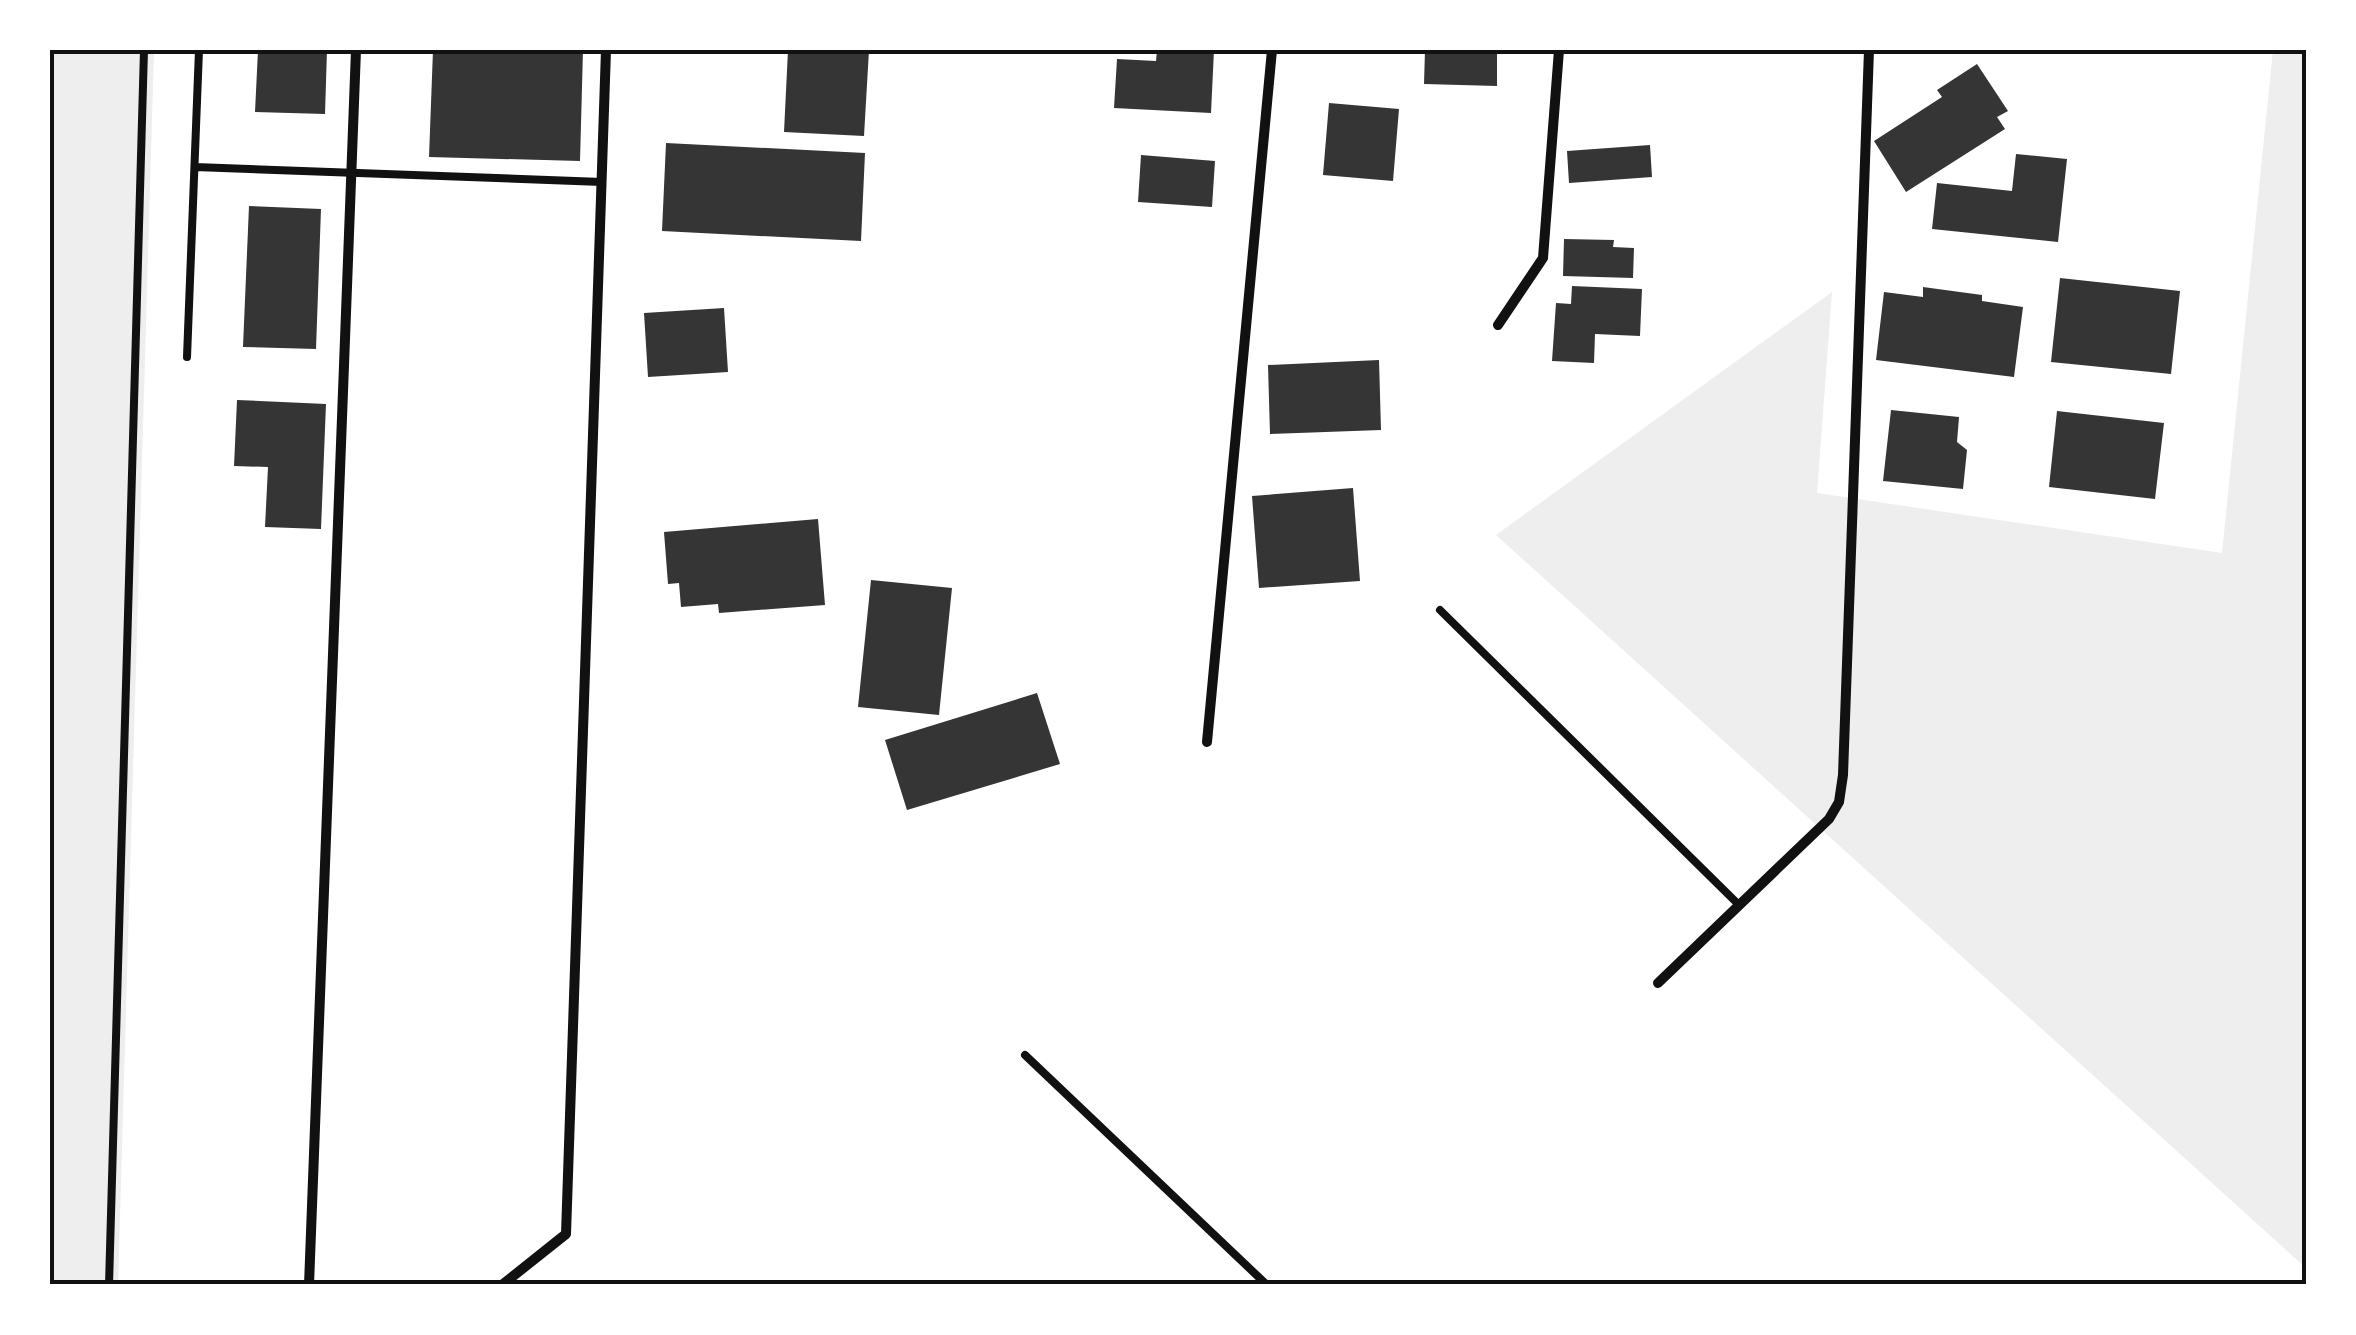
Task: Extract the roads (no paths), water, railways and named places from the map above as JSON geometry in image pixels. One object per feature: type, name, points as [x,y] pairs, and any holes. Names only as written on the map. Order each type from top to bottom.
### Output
[{"type":"street","points":[[309,1285],[356,50]]},
{"type":"street","points":[[502,1285],[566,1234],[606,50]]},
{"type":"street","points":[[1206,742],[1272,50]]},
{"type":"street","points":[[1498,324],[1543,258],[1559,50]]},
{"type":"street","points":[[1658,983],[1829,818],[1839,802],[1869,50]]},
{"type":"lane","points":[[109,1285],[144,50]]},
{"type":"lane","points":[[188,357],[199,50]]},
{"type":"lane","points":[[195,167],[602,182]]},
{"type":"lane","points":[[1440,610],[1738,904]]},
{"type":"lane","points":[[1025,1055],[1267,1285]]}]
